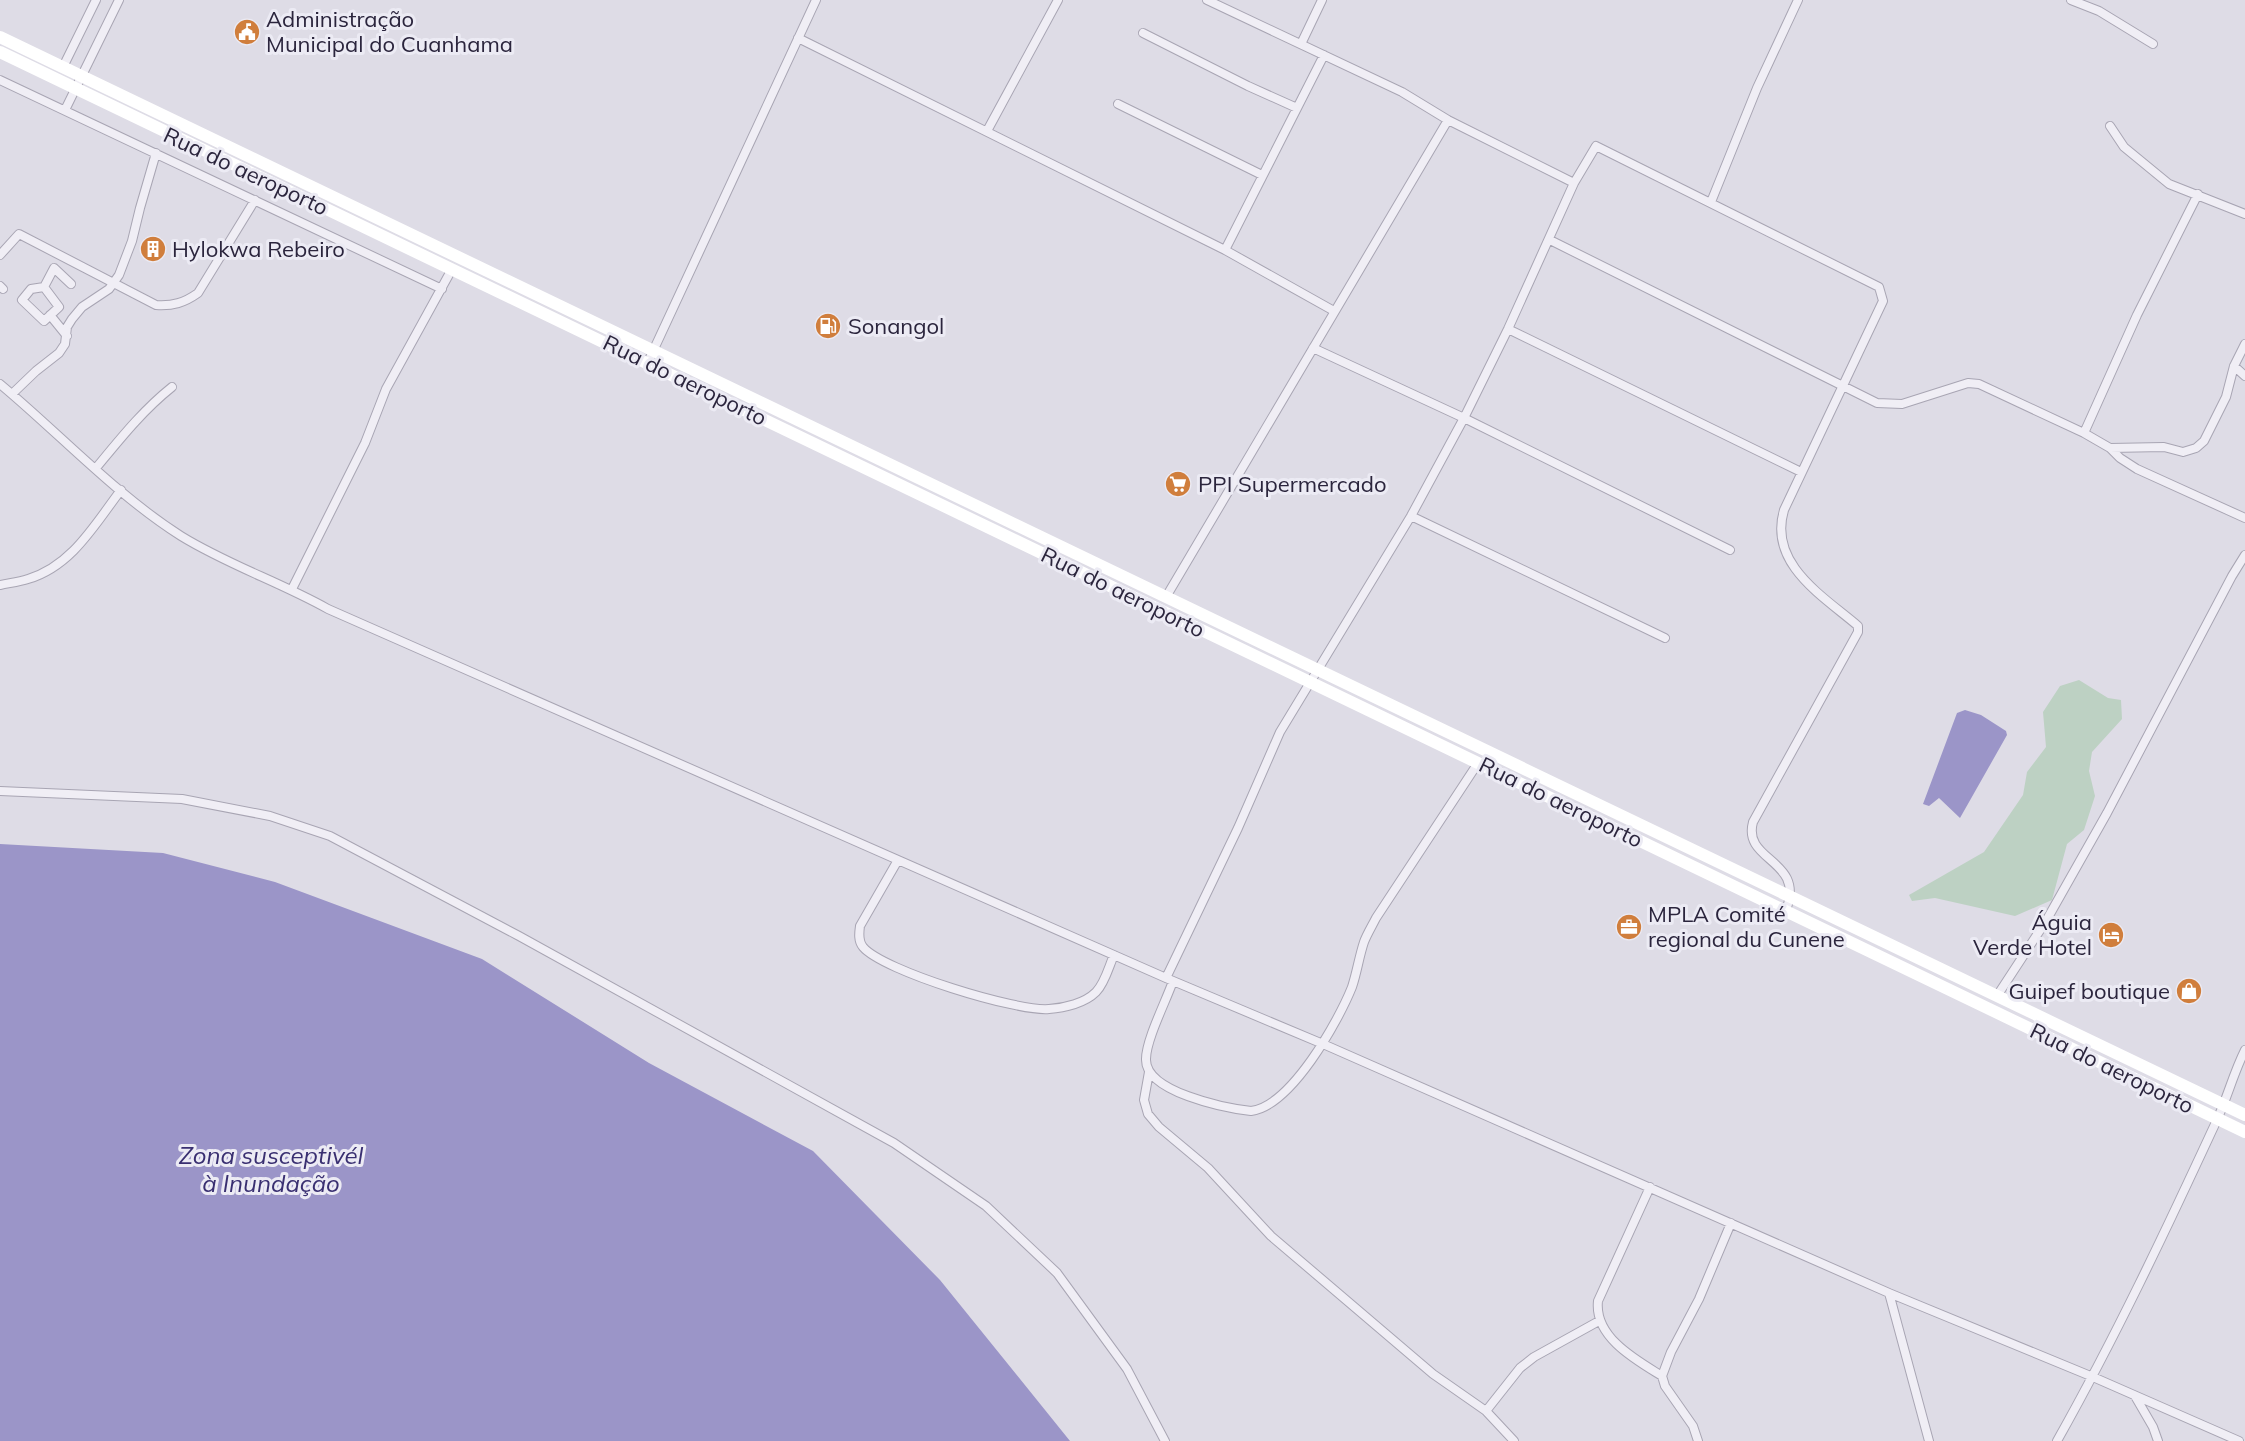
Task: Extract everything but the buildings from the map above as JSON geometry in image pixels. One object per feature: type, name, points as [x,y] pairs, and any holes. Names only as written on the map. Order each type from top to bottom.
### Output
[{"type":"main road","name":"Rua do aeroporto","points":[[0,37],[1311,683],[2245,1132]]},
{"type":"main road","name":"Rua do aeroporto","points":[[0,52],[452,268],[650,356],[1166,597],[2245,1116]]},
{"type":"street","points":[[63,67],[96,0]]},
{"type":"street","points":[[65,111],[119,0]]},
{"type":"street","points":[[650,356],[816,0]]},
{"type":"street","points":[[987,131],[1058,0]]},
{"type":"street","points":[[1207,0],[1402,92],[1448,120],[1574,183]]},
{"type":"street","points":[[1301,44],[1322,0]]},
{"type":"street","points":[[1711,202],[1757,88],[1798,0]]},
{"type":"street","points":[[2071,0],[2099,11],[2153,44]]},
{"type":"street","points":[[1143,33],[1297,108]]},
{"type":"street","points":[[798,38],[1226,250],[1334,311]]},
{"type":"street","points":[[1226,250],[1324,55]]},
{"type":"street","points":[[0,80],[442,289]]},
{"type":"street","points":[[1118,104],[1262,175]]},
{"type":"street","points":[[1166,597],[1448,120]]},
{"type":"street","points":[[2110,126],[2124,147],[2169,183],[2245,214]]},
{"type":"street","points":[[1478,763],[1376,918],[1364,941],[1350,990],[1323,1044],[1286,1090],[1259,1110],[1243,1110],[1200,1100],[1163,1085],[1149,1072],[1145,1061],[1147,1048],[1170,980],[1274,746],[1411,516],[1464,418],[1550,240],[1574,183],[1596,146],[1879,287],[1883,301],[1784,510],[1781,521],[1781,540],[1789,560],[1806,584],[1858,626],[1858,632],[1750,831],[1758,849],[1783,870],[1791,897],[1786,910]]},
{"type":"street","points":[[12,394],[59,353],[65,344],[67,327],[82,307],[113,284],[127,258],[156,153]]},
{"type":"street","points":[[2084,433],[2138,315],[2198,194]]},
{"type":"street","points":[[0,255],[20,234],[156,305],[171,306],[185,302],[198,293],[255,200]]},
{"type":"street","points":[[1550,240],[1877,403],[1902,404],[1968,383],[1979,384],[2084,433],[2110,448],[2137,469],[2245,519]]},
{"type":"street","points":[[44,287],[54,268],[71,284]]},
{"type":"street","points":[[292,589],[365,443],[386,389],[452,268]]},
{"type":"street","points":[[44,287],[59,307],[44,321],[22,300],[31,289],[44,287]]},
{"type":"street","points":[[50,315],[67,336]]},
{"type":"street","points":[[1508,329],[1802,472]]},
{"type":"street","points":[[2110,448],[2164,447],[2183,452],[2196,448],[2204,441],[2226,397],[2234,366],[2245,344]]},
{"type":"street","points":[[1313,348],[1464,418],[1730,550]]},
{"type":"street","points":[[2234,366],[2245,376]]},
{"type":"street","points":[[0,384],[121,490],[181,535],[246,571],[292,589],[328,609],[1170,980],[1323,1044],[1889,1293],[2093,1377],[2239,1441]]},
{"type":"street","points":[[96,468],[131,425],[172,387]]},
{"type":"street","points":[[0,585],[29,579],[54,568],[71,555],[121,490]]},
{"type":"street","points":[[1411,516],[1665,638]]},
{"type":"street","points":[[1996,996],[2046,921],[2107,813],[2245,555]]},
{"type":"street","points":[[0,791],[182,799],[270,816],[330,836],[519,936],[823,1103],[894,1143],[986,1206],[1057,1273],[1127,1369],[1165,1441]]},
{"type":"street","points":[[897,860],[860,926],[859,936],[861,946],[870,953],[915,975],[1007,1005],[1048,1010],[1074,1004],[1097,992],[1114,955]]},
{"type":"street","points":[[2057,1441],[2093,1377],[2218,1119],[2236,1067],[2245,1050]]},
{"type":"street","points":[[1149,1072],[1144,1100],[1149,1114],[1159,1127],[1208,1168],[1271,1236],[1433,1374],[1486,1411],[1514,1441]]},
{"type":"street","points":[[1650,1187],[1598,1301],[1599,1321],[1630,1356],[1662,1376]]},
{"type":"street","points":[[1698,1441],[1693,1426],[1665,1386],[1662,1376],[1671,1352],[1699,1299],[1731,1222]]},
{"type":"street","points":[[1889,1293],[1929,1441]]},
{"type":"street","points":[[1486,1411],[1520,1368],[1534,1357],[1599,1321]]},
{"type":"street","points":[[2134,1395],[2153,1427],[2158,1441]]},
{"type":"green space","points":[[2079,680],[2108,698],[2121,700],[2122,719],[2092,752],[2089,771],[2095,796],[2084,830],[2067,844],[2052,900],[2015,916],[1935,898],[1912,901],[1909,895],[1984,852],[2023,795],[2027,772],[2046,747],[2043,712],[2060,686]]},
{"type":"water","points":[[1965,710],[1981,715],[2006,731],[2007,735],[1960,818],[1939,798],[1929,806],[1923,804],[1957,713]]},
{"type":"water","name":"Zona susceptivél à Inundação","points":[[0,844],[163,853],[275,882],[482,959],[649,1063],[813,1151],[940,1280],[1070,1441],[0,1441]]},
{"type":"place","name":"Administração Municipal do Cuanhama","points":[[247,32]]},
{"type":"place","name":"Hylokwa Rebeiro","points":[[153,249]]},
{"type":"place","name":"Sonangol","points":[[828,326]]},
{"type":"place","name":"PPI Supermercado","points":[[1178,484]]},
{"type":"place","name":"MPLA Comité regional du Cunene","points":[[1629,927]]},
{"type":"place","name":"Águia Verde Hotel","points":[[2111,935]]},
{"type":"place","name":"Guipef boutique","points":[[2189,991]]}]
